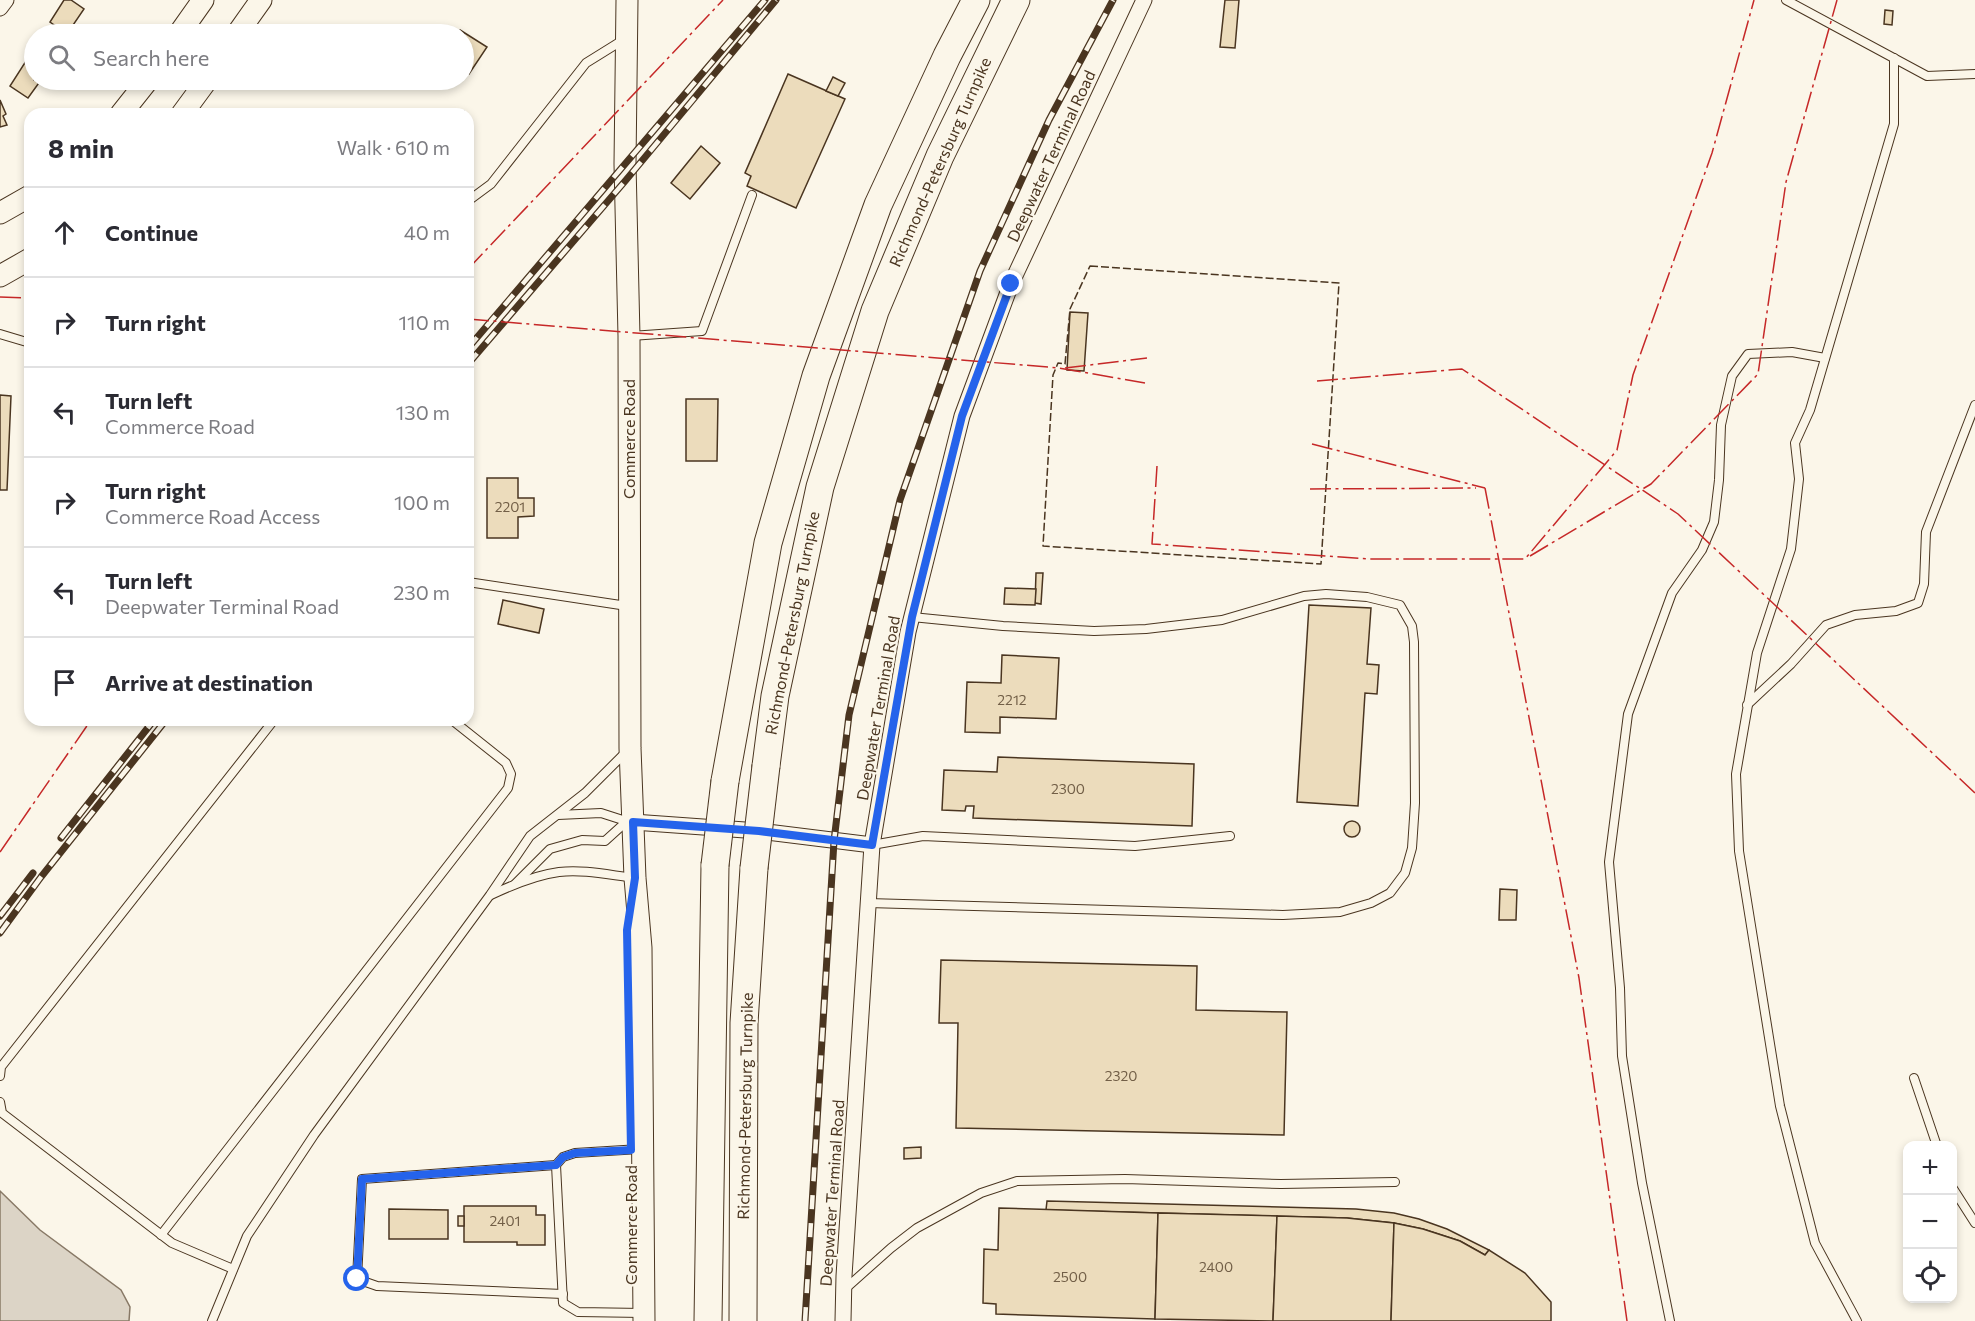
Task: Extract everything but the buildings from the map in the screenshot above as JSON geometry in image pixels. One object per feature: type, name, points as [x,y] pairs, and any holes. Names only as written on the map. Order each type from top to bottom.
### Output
[{"type":"highway","name":"Richmond-Petersburg Turnpike","points":[[708,1321],[715,864],[724,781],[768,543],[816,376],[878,205],[947,56],[976,0]]},
{"type":"highway","name":"Richmond-Petersburg Turnpike","points":[[743,1321],[744,1023],[754,868],[775,696],[820,487],[875,311],[940,156],[1016,0]]},
{"type":"main road","points":[[186,24],[203,0]]},
{"type":"main road","points":[[244,24],[261,0]]},
{"type":"main road","name":"Commerce Road","points":[[627,0],[625,164],[629,336],[630,822],[641,948],[636,1150],[638,1317]]},
{"type":"main road","points":[[126,108],[140,90]]},
{"type":"main road","points":[[186,108],[200,90]]},
{"type":"main road","points":[[0,213],[24,199]]},
{"type":"main road","points":[[0,276],[24,262]]},
{"type":"street","points":[[0,8],[6,0]]},
{"type":"street","name":"Deepwater Terminal Road","points":[[843,1321],[872,845],[912,617],[962,416],[1007,295],[1144,0]]},
{"type":"street","points":[[630,822],[759,831],[872,845]]},
{"type":"lane","points":[[1786,0],[1927,76],[1975,74]]},
{"type":"lane","points":[[474,197],[491,184],[586,63],[626,38]]},
{"type":"lane","points":[[1857,1321],[1815,1243],[1779,1106],[1739,851],[1736,774],[1757,653],[1791,549],[1799,478],[1795,443],[1810,410],[1894,124],[1894,58]]},
{"type":"lane","points":[[629,336],[702,331],[752,195]]},
{"type":"lane","points":[[0,334],[24,341]]},
{"type":"lane","points":[[1670,1321],[1642,1183],[1622,1056],[1620,988],[1609,862],[1628,714],[1672,593],[1702,550],[1714,522],[1719,480],[1721,425],[1732,376],[1748,354],[1792,352],[1825,358]]},
{"type":"lane","points":[[1747,705],[1791,664],[1826,625],[1856,615],[1896,611],[1918,603],[1924,584],[1926,532],[1975,405]]},
{"type":"lane","points":[[474,583],[629,607]]},
{"type":"lane","points":[[868,903],[1282,915],[1340,912],[1371,903],[1390,893],[1405,873],[1412,848],[1415,803],[1414,642],[1412,626],[1400,605],[1367,597],[1326,594],[1304,596],[1222,620],[1146,629],[1094,632],[912,617]]},
{"type":"lane","points":[[0,1076],[1,1067],[269,726]]},
{"type":"lane","points":[[161,1235],[508,788],[511,774],[506,763],[460,726]]},
{"type":"lane","points":[[212,1321],[247,1236],[314,1135],[490,895],[530,836],[585,793],[630,748]]},
{"type":"lane","points":[[557,815],[601,813],[630,822]]},
{"type":"lane","points":[[514,884],[550,849],[582,840],[605,841],[630,822]]},
{"type":"lane","points":[[872,845],[923,836],[1135,846],[1230,836]]},
{"type":"lane","points":[[490,895],[514,884],[558,872],[583,872],[635,878]]},
{"type":"lane","points":[[1914,1078],[1935,1141]]},
{"type":"lane","points":[[0,1102],[2,1113],[172,1244],[233,1269]]},
{"type":"lane","points":[[636,1150],[575,1153],[563,1157],[556,1165],[563,1303],[578,1312],[638,1317]]},
{"type":"lane","points":[[556,1165],[362,1179],[357,1279],[377,1286],[563,1294]]},
{"type":"lane","points":[[844,1290],[917,1228],[981,1192],[1017,1181],[1125,1179],[1281,1184],[1395,1182]]},
{"type":"lane","points":[[1957,1194],[1975,1223]]},
{"type":"shaded area","points":[[0,1191],[40,1230],[121,1290],[130,1307],[129,1321],[0,1321]]},
{"type":"railway","points":[[474,341],[765,0]]},
{"type":"railway","points":[[474,357],[776,0]]},
{"type":"railway","points":[[805,1321],[834,841],[849,715],[900,500],[980,271],[1049,120],[1113,0]]},
{"type":"railway","points":[[61,838],[149,726]]},
{"type":"railway","points":[[0,933],[41,877],[161,726]]},
{"type":"railway","points":[[0,916],[33,873]]},
{"type":"fence","points":[[1090,266],[1339,283],[1321,564],[1043,546],[1053,375],[1058,363],[1065,364],[1070,309],[1090,266]]},
{"type":"power","points":[[474,263],[723,0]]},
{"type":"power","points":[[1157,466],[1152,544],[1369,559],[1525,559],[1617,450],[1633,375],[1712,153],[1754,0]]},
{"type":"power","points":[[1530,556],[1651,484],[1758,374],[1786,182],[1837,0]]},
{"type":"power","points":[[0,297],[24,298]]},
{"type":"power","points":[[474,319],[1059,368],[1145,383]]},
{"type":"power","points":[[1065,368],[1147,358]]},
{"type":"power","points":[[1317,381],[1462,369],[1678,514],[1975,793]]},
{"type":"power","points":[[1312,444],[1485,488]]},
{"type":"power","points":[[1310,489],[1476,488]]},
{"type":"power","points":[[1485,488],[1579,978],[1627,1321]]},
{"type":"power","points":[[0,852],[87,726]]},
{"type":"route","points":[[357,1279],[362,1179],[556,1165],[563,1157],[575,1153],[631,1150],[627,930],[635,878],[633,822],[759,831],[872,845],[908,632],[962,416],[1011,284]]}]
